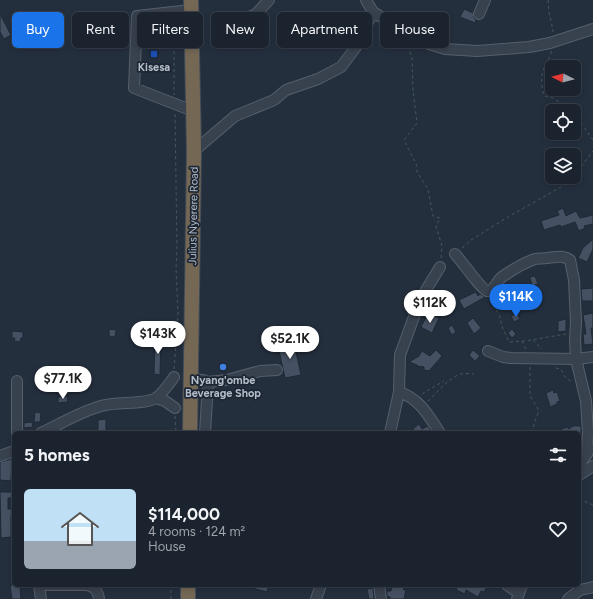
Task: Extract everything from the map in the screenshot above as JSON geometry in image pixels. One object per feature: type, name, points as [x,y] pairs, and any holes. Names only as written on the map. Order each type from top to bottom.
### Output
[{"type":"highway","name":"Julius Nyerere Road","points":[[190,431],[194,151],[191,5]]},
{"type":"highway","points":[[188,587],[188,599]]},
{"type":"street","points":[[258,12],[269,0]]},
{"type":"street","points":[[366,0],[373,12],[380,17]]},
{"type":"street","points":[[479,14],[485,0]]},
{"type":"street","points":[[174,12],[191,5]]},
{"type":"street","points":[[194,151],[235,116],[274,100],[286,90],[318,79],[341,66],[356,47],[373,12]]},
{"type":"street","points":[[137,16],[134,88],[193,111]]},
{"type":"street","points":[[442,48],[464,51],[514,49],[550,43],[593,29]]},
{"type":"street","points":[[455,254],[464,263],[480,285],[485,290],[489,291],[492,290],[500,278],[535,259],[561,256],[570,260],[574,280],[576,358],[586,401],[590,450],[581,463]]},
{"type":"street","points":[[390,431],[399,392],[400,355],[415,314],[426,290],[440,266]]},
{"type":"street","points":[[488,351],[503,357],[593,357]]},
{"type":"street","points":[[191,379],[208,382],[227,380],[260,370],[277,370]]},
{"type":"street","points":[[46,431],[102,406],[121,402],[142,402],[156,398],[174,377]]},
{"type":"street","points":[[17,381],[17,431]]},
{"type":"street","points":[[205,431],[208,382]]},
{"type":"street","points":[[399,392],[420,400],[439,431]]},
{"type":"street","points":[[156,398],[165,401],[175,408]]},
{"type":"street","points":[[0,456],[12,452]]},
{"type":"street","points":[[581,474],[593,466]]},
{"type":"street","points":[[39,587],[41,599]]},
{"type":"street","points":[[92,587],[98,592],[98,599]]},
{"type":"street","points":[[316,599],[320,587]]},
{"type":"street","points":[[379,587],[381,599]]},
{"type":"street","points":[[568,599],[580,590],[593,587]]},
{"type":"path","points":[[548,0],[553,30],[550,43],[551,54],[542,72],[541,84],[544,96],[554,98],[562,104]]},
{"type":"path","points":[[174,48],[176,268],[178,314],[174,377]]},
{"type":"path","points":[[408,48],[412,58],[413,90],[417,123],[404,140],[417,166],[417,172],[428,189],[433,216],[440,218],[436,226],[442,246],[440,266]]},
{"type":"path","points":[[581,123],[593,140]]},
{"type":"path","points":[[581,167],[593,151]]},
{"type":"path","points":[[455,254],[471,240],[545,195],[566,184]]},
{"type":"path","points":[[489,291],[509,342],[575,334]]},
{"type":"path","points":[[522,341],[530,358],[530,396],[538,409],[533,431]]},
{"type":"path","points":[[420,400],[428,402],[440,388],[456,376],[463,373],[474,374]]},
{"type":"path","points":[[420,400],[444,381]]},
{"type":"path","points":[[175,408],[176,431]]},
{"type":"path","points":[[581,501],[593,505]]},
{"type":"path","points":[[171,587],[171,599]]},
{"type":"building","points":[[464,9],[473,13],[476,20],[475,23],[460,17]]},
{"type":"building","points":[[0,14],[11,35],[4,39],[0,32]]},
{"type":"building","points":[[563,208],[566,216],[576,211],[580,218],[593,215],[593,224],[584,226],[585,228],[579,231],[575,222],[561,227],[560,225],[544,230],[541,221],[559,215],[557,211]]},
{"type":"building","points":[[593,239],[593,249],[587,262],[578,258],[583,248]]},
{"type":"building","points":[[535,276],[538,284],[532,286],[530,277]]},
{"type":"building","points":[[593,288],[593,301],[582,301],[581,289]]},
{"type":"building","points":[[476,292],[478,296],[480,294],[485,297],[464,309],[459,300]]},
{"type":"building","points":[[527,301],[530,306],[519,310],[517,305]]},
{"type":"building","points":[[517,313],[520,319],[514,322],[511,316]]},
{"type":"building","points":[[593,313],[593,328],[591,328],[593,344],[584,345],[583,334],[586,334],[583,315]]},
{"type":"building","points":[[434,316],[439,318],[432,333],[421,327],[426,317],[432,320]]},
{"type":"building","points":[[473,318],[481,328],[474,334],[467,323]]},
{"type":"building","points":[[566,319],[566,331],[558,332],[558,321]]},
{"type":"building","points":[[452,325],[456,332],[452,335],[448,328]]},
{"type":"building","points":[[109,329],[116,330],[115,337],[109,336]]},
{"type":"building","points":[[512,329],[516,334],[512,338],[508,333]]},
{"type":"building","points":[[12,331],[23,332],[23,338],[21,338],[20,342],[14,341],[15,338],[12,338]]},
{"type":"building","points":[[155,336],[161,336],[160,375],[154,374]]},
{"type":"building","points":[[294,343],[301,375],[285,378],[278,346]]},
{"type":"building","points":[[436,350],[442,356],[429,371],[424,370],[424,367],[417,366],[409,362],[419,356],[422,351],[430,356]]},
{"type":"building","points":[[473,350],[480,356],[475,361],[469,355]]},
{"type":"building","points":[[89,371],[89,380],[86,380],[86,383],[80,384],[79,372]]},
{"type":"building","points":[[553,390],[554,393],[557,392],[560,401],[550,407],[546,393]]},
{"type":"building","points":[[67,396],[68,402],[58,403],[58,397]]},
{"type":"building","points":[[35,412],[41,413],[40,422],[34,422]]},
{"type":"building","points":[[106,419],[106,431],[98,431],[98,420]]},
{"type":"building","points":[[32,422],[33,427],[24,428],[24,423]]},
{"type":"building","points":[[419,424],[422,429],[428,426],[431,431],[414,431],[413,429]]},
{"type":"building","points":[[573,426],[581,426],[581,431],[557,431],[567,427],[569,429]]},
{"type":"building","points":[[12,459],[11,481],[0,480],[0,462]]},
{"type":"building","points":[[0,492],[12,492],[12,498],[8,498],[8,509],[12,509],[11,537],[1,538]]},
{"type":"building","points":[[10,585],[12,585],[12,587],[20,587],[21,599],[12,599]]},
{"type":"building","points":[[248,587],[268,587],[267,592]]},
{"type":"building","points":[[392,587],[403,587],[404,590],[406,590],[404,599],[390,599],[390,597],[387,596],[387,591],[391,591]]},
{"type":"building","points":[[458,587],[487,587],[484,592],[481,591],[478,597],[466,590],[465,594],[456,590]]},
{"type":"building","points":[[373,588],[374,599],[369,599],[367,589]]},
{"type":"place","name":"Kisesa","points":[[154,54]]},
{"type":"place","name":"Nyang'ombe Beverage Shop","points":[[223,367]]}]
